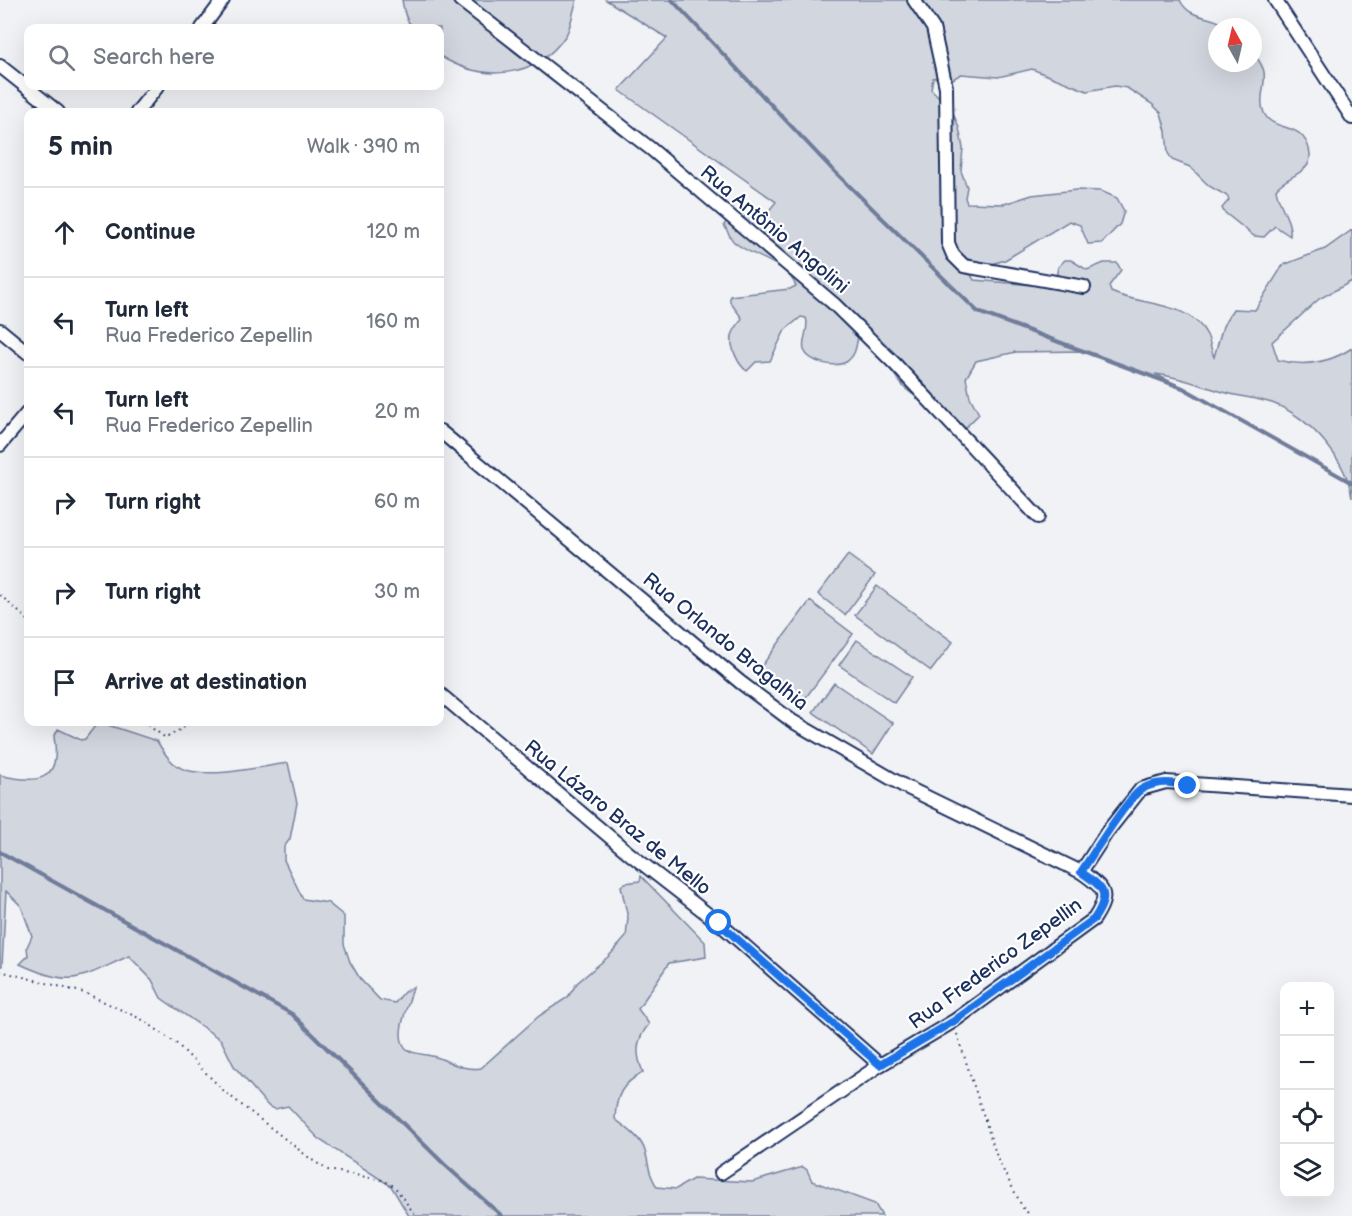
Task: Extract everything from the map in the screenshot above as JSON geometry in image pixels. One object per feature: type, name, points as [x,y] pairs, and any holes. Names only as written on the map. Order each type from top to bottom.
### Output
[{"type":"street","points":[[205,24],[223,0]]},
{"type":"street","name":"Rua Antônio Angolini","points":[[460,0],[651,149],[834,304],[888,356],[1038,517]]},
{"type":"street","points":[[914,0],[933,28],[946,87],[948,243],[952,255],[964,266],[1084,287]]},
{"type":"street","points":[[1275,0],[1352,118]]},
{"type":"street","points":[[0,66],[24,85]]},
{"type":"street","points":[[30,90],[53,108]]},
{"type":"street","points":[[140,108],[155,90]]},
{"type":"street","points":[[0,330],[24,350]]},
{"type":"street","points":[[0,445],[24,417]]},
{"type":"street","name":"Rua Orlando Bragalhia","points":[[444,434],[740,682],[792,721],[904,786],[1081,872]]},
{"type":"street","name":"Rua Lázaro Braz de Mello","points":[[444,697],[630,854],[719,923],[880,1065]]},
{"type":"street","points":[[1081,872],[1107,832],[1141,789],[1166,782],[1352,795]]},
{"type":"street","name":"Rua Frederico Zepellin","points":[[721,1173],[880,1065],[954,1021],[1094,919],[1104,899],[1103,891],[1101,886],[1081,872]]},
{"type":"path","points":[[0,595],[24,616]]},
{"type":"path","points":[[149,726],[166,738],[187,726]]},
{"type":"path","points":[[0,971],[85,993],[142,1020],[177,1044],[225,1092],[312,1160],[328,1170],[345,1175],[382,1180],[394,1186],[416,1216]]},
{"type":"path","points":[[954,1021],[998,1160],[1023,1208],[1031,1216]]},
{"type":"shaded area","points":[[402,0],[577,0],[568,32],[554,50],[540,61],[508,72],[490,73],[473,70],[444,58],[444,24],[411,24],[406,17]]},
{"type":"shaded area","points":[[606,0],[1180,0],[1189,11],[1208,18],[1208,72],[1262,72],[1262,67],[1264,113],[1276,124],[1296,131],[1306,141],[1310,159],[1306,167],[1276,189],[1289,224],[1290,236],[1275,226],[1264,237],[1254,236],[1224,212],[1222,208],[1229,200],[1227,196],[1209,186],[1190,167],[1172,160],[1168,153],[1166,131],[1161,113],[1152,104],[1127,88],[1115,86],[1087,91],[1032,69],[998,77],[961,74],[948,82],[938,77],[933,78],[931,89],[952,110],[959,128],[963,148],[961,171],[967,187],[965,198],[967,203],[1004,204],[1032,195],[1076,190],[1101,191],[1117,198],[1124,211],[1120,224],[1102,243],[1088,244],[1080,225],[1069,221],[1005,260],[975,269],[971,275],[974,280],[1046,286],[1055,282],[1058,267],[1065,260],[1071,260],[1087,270],[1104,263],[1117,263],[1121,270],[1109,286],[1111,292],[1177,310],[1189,316],[1207,335],[1214,357],[1223,326],[1233,309],[1255,310],[1283,265],[1325,249],[1352,230],[1352,281],[1319,299],[1272,342],[1278,360],[1297,363],[1325,360],[1352,348],[1352,498],[1349,483],[1334,454],[1312,428],[1286,409],[1266,401],[1155,374],[1180,386],[1084,351],[1016,352],[976,361],[966,378],[970,397],[979,414],[962,431],[953,417],[907,390],[873,346],[858,337],[855,351],[846,362],[829,364],[811,358],[803,346],[807,326],[806,318],[801,317],[785,330],[770,361],[756,362],[747,371],[733,350],[733,334],[742,318],[730,302],[730,296],[790,289],[796,286],[777,265],[734,242],[724,225],[728,219],[766,214],[776,202],[619,90],[667,38]]},
{"type":"shaded area","points":[[848,555],[875,575],[845,615],[818,594]]},
{"type":"shaded area","points":[[877,586],[953,642],[931,671],[855,615]]},
{"type":"shaded area","points":[[810,601],[853,634],[801,704],[757,672]]},
{"type":"shaded area","points":[[857,640],[912,677],[894,703],[839,665]]},
{"type":"shaded area","points":[[834,683],[893,723],[873,754],[813,712]]},
{"type":"shaded area","points":[[95,726],[111,726],[157,741],[173,762],[181,768],[197,772],[223,772],[288,763],[297,803],[290,839],[284,847],[284,860],[303,899],[328,903],[344,916],[344,944],[350,962],[360,979],[380,1000],[395,1003],[404,992],[413,987],[401,1029],[403,1045],[414,1053],[436,1057],[463,1067],[481,1068],[539,1016],[568,997],[577,983],[609,956],[626,937],[628,918],[621,886],[625,883],[640,881],[641,876],[705,942],[706,957],[669,963],[638,1009],[649,1024],[641,1036],[638,1047],[643,1072],[625,1086],[617,1103],[615,1119],[640,1141],[657,1187],[676,1189],[693,1179],[752,1182],[803,1167],[812,1181],[875,1204],[882,1216],[409,1216],[391,1186],[320,1140],[288,1106],[275,1109],[268,1106],[234,1066],[221,1040],[161,998],[152,980],[129,956],[76,978],[53,976],[20,964],[28,956],[27,947],[32,936],[21,906],[6,891],[2,966],[0,966],[0,775],[25,779],[44,777],[54,764],[54,737],[58,729],[81,740],[85,739]]},
{"type":"waterway","points":[[672,0],[830,167],[978,312],[1183,388],[1352,483]]},
{"type":"waterway","points":[[0,852],[292,1014],[445,1165],[502,1216]]},
{"type":"route","points":[[719,923],[880,1065],[954,1021],[1094,919],[1104,899],[1103,891],[1101,886],[1081,872],[1107,832],[1141,789],[1166,782],[1188,786]]}]
